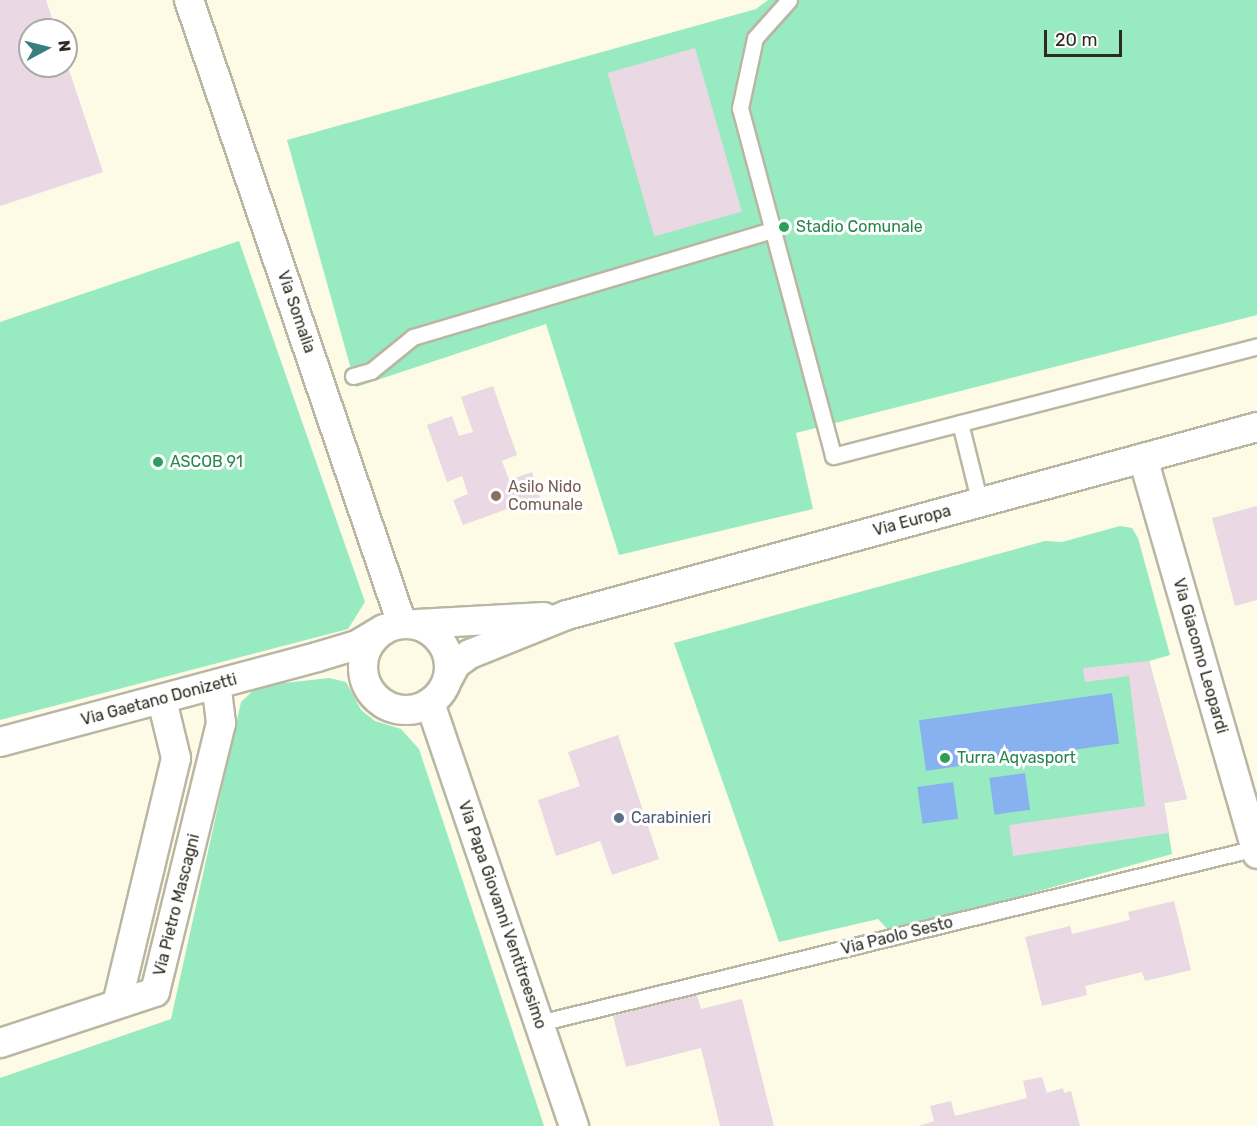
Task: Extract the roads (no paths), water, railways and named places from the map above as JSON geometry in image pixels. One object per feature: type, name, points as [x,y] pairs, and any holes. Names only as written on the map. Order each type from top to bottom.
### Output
[{"type":"street","name":"Via Somalia","points":[[189,0],[401,626]]},
{"type":"street","name":"Via Europa","points":[[449,677],[456,664],[470,654],[567,615],[1257,427]]},
{"type":"street","name":"Via Giacomo Leopardi","points":[[1143,458],[1256,851]]},
{"type":"street","name":"Via Europa","points":[[401,626],[567,615]]},
{"type":"street","name":"Via Gaetano Donizetti","points":[[0,742],[317,657],[357,645],[401,626]]},
{"type":"street","points":[[317,657],[345,664],[379,700],[396,709],[413,710],[430,703],[442,691],[449,677],[449,657],[443,643],[433,632],[401,626],[365,654],[363,669],[368,687]]},
{"type":"street","name":"Via Pietro Mascagni","points":[[117,1005],[155,992],[222,723],[216,685]]},
{"type":"street","points":[[0,1043],[117,1005],[176,758],[162,700]]},
{"type":"street","name":"Via Papa Giovanni Ventitreesimo","points":[[430,703],[574,1126]]},
{"type":"lane","points":[[789,0],[755,38],[740,108],[833,456],[1257,346]]},
{"type":"lane","points":[[353,376],[371,370],[413,338],[773,230]]},
{"type":"lane","points":[[960,423],[980,502]]},
{"type":"lane","name":"Via Paolo Sesto","points":[[539,1023],[1256,851]]},
{"type":"water","points":[[1112,693],[1119,744],[926,771],[919,720]]},
{"type":"water","points":[[1025,773],[1030,810],[994,815],[989,778]]},
{"type":"water","points":[[953,782],[958,819],[922,824],[917,787]]},
{"type":"place","name":"Stadio Comunale","points":[[784,227]]},
{"type":"place","name":"ASCOB 91","points":[[158,462]]},
{"type":"place","name":"Asilo Nido Comunale","points":[[496,496]]},
{"type":"place","name":"Turra Aqvasport","points":[[945,758]]},
{"type":"place","name":"Carabinieri","points":[[619,818]]}]
